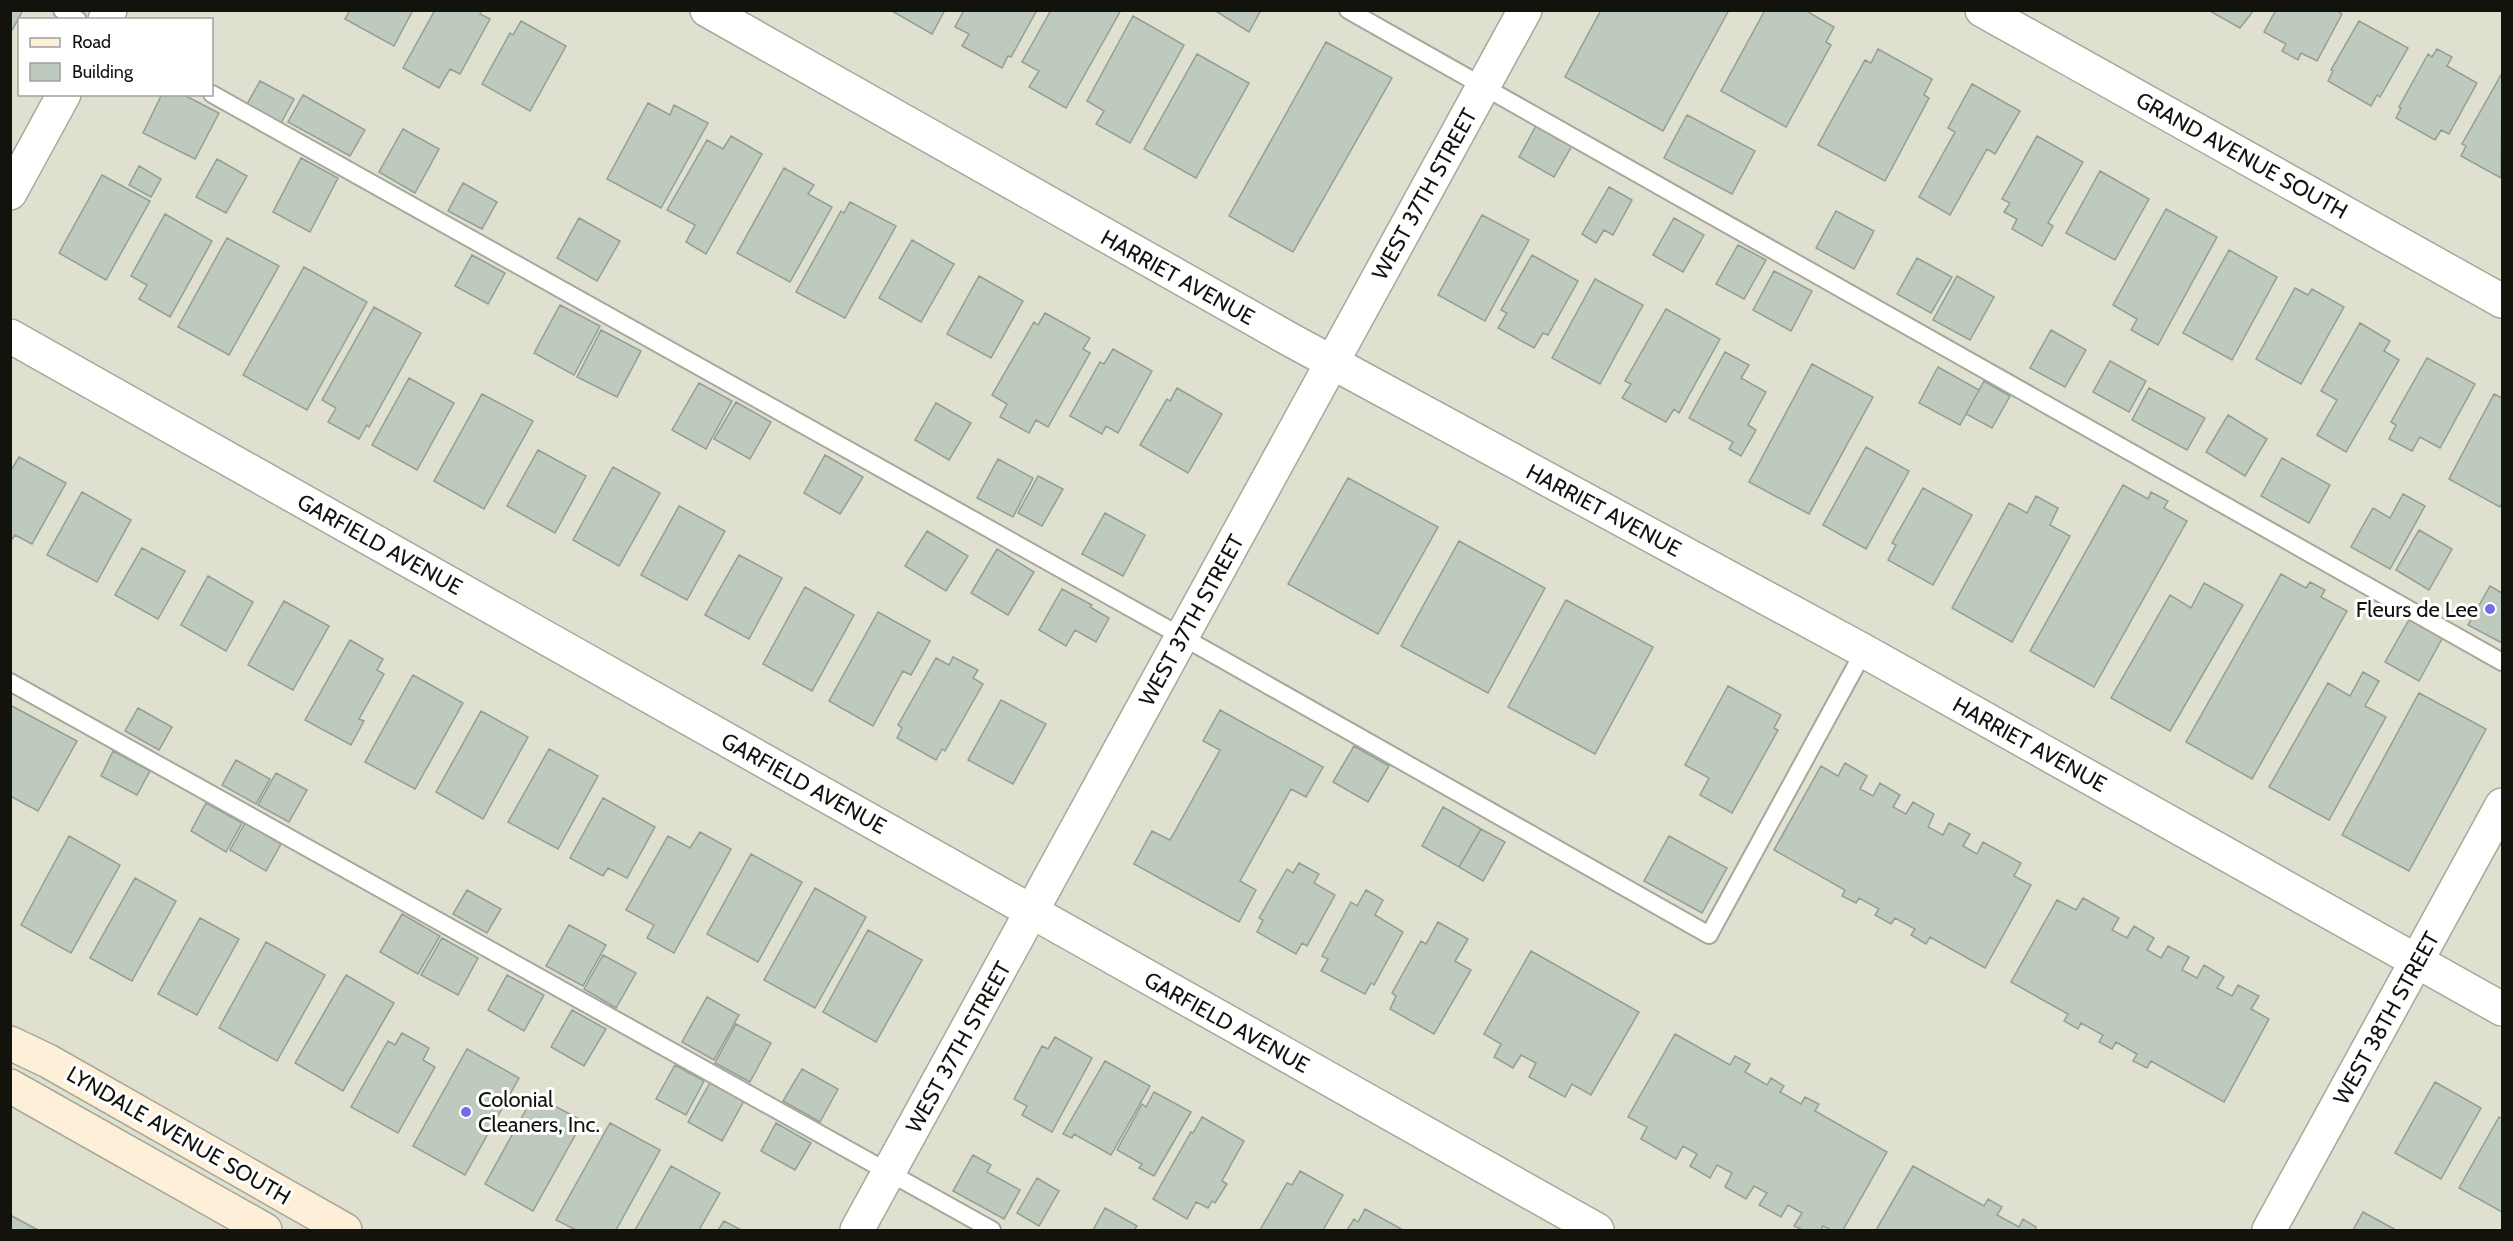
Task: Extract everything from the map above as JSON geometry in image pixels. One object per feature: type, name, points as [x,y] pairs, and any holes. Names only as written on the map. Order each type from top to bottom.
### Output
[{"type":"main road","name":"LYNDALE AVENUE SOUTH","points":[[10,1043],[48,1061],[345,1230]]},
{"type":"main road","name":"LYNDALE AVENUE SOUTH","points":[[10,1086],[265,1230]]},
{"type":"street","name":"HARRIET AVENUE","points":[[707,10],[1332,363],[1864,651],[2502,1009]]},
{"type":"street","name":"WEST 37TH STREET","points":[[857,1230],[1525,10]]},
{"type":"street","name":"GRAND AVENUE SOUTH","points":[[1982,10],[2502,301]]},
{"type":"street","points":[[10,193],[63,96]]},
{"type":"street","name":"GARFIELD AVENUE","points":[[10,336],[1597,1230]]},
{"type":"street","name":"WEST 38TH STREET","points":[[2270,1230],[2502,805]]},
{"type":"lane","points":[[62,10],[75,18]]},
{"type":"lane","points":[[1348,10],[2502,662]]},
{"type":"lane","points":[[213,95],[1709,935],[1864,651]]},
{"type":"lane","points":[[10,682],[992,1230]]},
{"type":"building","points":[[10,10],[23,10],[18,18],[10,34]]},
{"type":"building","points":[[350,10],[413,10],[394,46],[345,19]]},
{"type":"building","points":[[435,10],[482,10],[480,14],[490,19],[460,74],[450,69],[439,88],[403,68]]},
{"type":"building","points":[[890,10],[945,10],[932,34]]},
{"type":"building","points":[[964,10],[1037,10],[1011,57],[1008,56],[1002,68],[962,46],[969,34],[955,27]]},
{"type":"building","points":[[1051,10],[1121,10],[1066,108],[1029,87],[1039,71],[1022,62]]},
{"type":"building","points":[[1214,10],[1261,10],[1249,32]]},
{"type":"building","points":[[1601,10],[1729,10],[1663,131],[1565,77]]},
{"type":"building","points":[[1765,10],[1805,10],[1834,27],[1826,42],[1831,45],[1786,127],[1721,91]]},
{"type":"building","points":[[2208,10],[2254,10],[2240,28]]},
{"type":"building","points":[[2276,10],[2336,10],[2342,14],[2317,61],[2301,53],[2298,60],[2282,51],[2286,44],[2264,32]]},
{"type":"building","points":[[1133,16],[1184,45],[1130,143],[1096,124],[1104,111],[1087,101]]},
{"type":"building","points":[[521,21],[566,46],[530,111],[482,84],[510,33],[513,35]]},
{"type":"building","points":[[2359,21],[2408,48],[2380,97],[2377,95],[2371,106],[2328,81],[2333,71],[2331,70]]},
{"type":"building","points":[[1326,42],[1392,78],[1293,252],[1229,216]]},
{"type":"building","points":[[1878,49],[1932,79],[1924,95],[1929,98],[1885,181],[1818,145],[1865,60],[1871,63]]},
{"type":"building","points":[[2437,49],[2452,57],[2447,66],[2477,83],[2449,134],[2441,130],[2435,140],[2396,118],[2401,108],[2399,107],[2428,54],[2432,57]]},
{"type":"building","points":[[1197,54],[1249,83],[1196,178],[1144,149]]},
{"type":"building","points":[[2501,75],[2501,178],[2461,156],[2466,146],[2462,144]]},
{"type":"building","points":[[260,81],[294,99],[280,125],[246,106]]},
{"type":"building","points":[[1972,84],[2020,111],[1995,154],[1987,149],[1950,215],[1919,197],[1955,132],[1948,128]]},
{"type":"building","points":[[303,95],[365,130],[350,156],[288,122]]},
{"type":"building","points":[[161,96],[186,96],[219,113],[195,159],[143,133]]},
{"type":"building","points":[[648,103],[670,115],[674,105],[708,123],[661,208],[607,179]]},
{"type":"building","points":[[1687,115],[1755,151],[1732,194],[1664,158]]},
{"type":"building","points":[[1537,124],[1573,144],[1554,177],[1519,157]]},
{"type":"building","points":[[403,129],[439,149],[415,193],[379,172]]},
{"type":"building","points":[[731,136],[762,154],[706,254],[686,242],[695,225],[667,210],[707,140],[723,149]]},
{"type":"building","points":[[2037,136],[2083,162],[2048,223],[2053,226],[2042,246],[2012,229],[2017,219],[2004,212],[2010,203],[2002,199]]},
{"type":"building","points":[[301,158],[338,178],[310,232],[273,212]]},
{"type":"building","points":[[217,159],[247,176],[226,213],[196,197]]},
{"type":"building","points":[[139,166],[161,179],[151,197],[129,185]]},
{"type":"building","points":[[784,168],[814,185],[808,194],[832,207],[790,282],[737,253]]},
{"type":"building","points":[[2100,171],[2149,199],[2115,260],[2066,233]]},
{"type":"building","points":[[102,175],[150,201],[106,280],[59,253]]},
{"type":"building","points":[[463,183],[497,202],[482,229],[448,211]]},
{"type":"building","points":[[1609,187],[1632,200],[1613,235],[1604,230],[1596,243],[1582,234]]},
{"type":"building","points":[[850,202],[896,226],[845,318],[796,292],[841,211],[844,213]]},
{"type":"building","points":[[2166,209],[2217,237],[2158,345],[2131,330],[2137,319],[2113,305]]},
{"type":"building","points":[[1836,211],[1874,231],[1854,269],[1816,248]]},
{"type":"building","points":[[165,214],[212,241],[170,317],[139,299],[147,285],[131,276]]},
{"type":"building","points":[[1482,215],[1529,240],[1485,321],[1438,295]]},
{"type":"building","points":[[579,218],[620,241],[597,281],[557,258]]},
{"type":"building","points":[[1674,218],[1704,235],[1683,272],[1653,255]]},
{"type":"building","points":[[227,238],[279,266],[229,355],[178,327]]},
{"type":"building","points":[[912,240],[954,264],[921,322],[879,298]]},
{"type":"building","points":[[1738,245],[1766,260],[1744,299],[1716,284]]},
{"type":"building","points":[[2229,250],[2277,277],[2232,360],[2183,333]]},
{"type":"building","points":[[472,255],[505,273],[488,304],[455,286]]},
{"type":"building","points":[[1532,255],[1578,281],[1548,335],[1543,333],[1534,348],[1498,328],[1507,313],[1501,310]]},
{"type":"building","points":[[1917,258],[1952,277],[1931,313],[1897,294]]},
{"type":"building","points":[[304,267],[367,302],[307,410],[243,375]]},
{"type":"building","points":[[1774,271],[1812,291],[1791,331],[1753,310]]},
{"type":"building","points":[[979,276],[1023,301],[991,358],[947,334]]},
{"type":"building","points":[[1957,276],[1994,297],[1970,340],[1933,320]]},
{"type":"building","points":[[1595,279],[1643,305],[1600,384],[1552,358]]},
{"type":"building","points":[[2295,288],[2308,295],[2312,289],[2344,307],[2301,384],[2256,359]]},
{"type":"building","points":[[560,305],[600,326],[574,375],[534,353]]},
{"type":"building","points":[[374,307],[421,333],[369,427],[367,425],[359,439],[328,422],[336,408],[322,400]]},
{"type":"building","points":[[1666,309],[1720,339],[1679,413],[1674,409],[1666,422],[1622,398],[1631,384],[1625,381]]},
{"type":"building","points":[[1045,313],[1090,338],[1083,349],[1090,353],[1048,427],[1036,420],[1029,433],[1000,417],[1007,404],[992,395],[1034,322],[1038,325]]},
{"type":"building","points":[[2360,323],[2390,341],[2384,351],[2399,360],[2346,452],[2317,435],[2337,400],[2321,391]]},
{"type":"building","points":[[601,330],[641,351],[617,397],[577,377]]},
{"type":"building","points":[[2051,330],[2086,350],[2065,387],[2030,368]]},
{"type":"building","points":[[1113,349],[1152,371],[1118,433],[1106,426],[1102,434],[1070,416],[1100,362],[1104,364]]},
{"type":"building","points":[[1725,352],[1749,365],[1741,378],[1766,392],[1748,425],[1756,430],[1741,456],[1729,449],[1733,442],[1689,418]]},
{"type":"building","points":[[2427,358],[2475,384],[2440,448],[2420,437],[2412,451],[2389,439],[2396,425],[2391,422]]},
{"type":"building","points":[[2110,361],[2146,381],[2129,412],[2093,392]]},
{"type":"building","points":[[1812,364],[1873,397],[1809,514],[1749,482]]},
{"type":"building","points":[[1938,367],[1979,390],[1960,425],[1919,403]]},
{"type":"building","points":[[409,378],[454,403],[417,470],[372,445]]},
{"type":"building","points":[[1984,381],[2010,396],[1992,428],[1966,414]]},
{"type":"building","points":[[699,383],[732,401],[706,449],[672,430]]},
{"type":"building","points":[[1177,388],[1222,414],[1188,473],[1140,445],[1167,399],[1170,401]]},
{"type":"building","points":[[2149,388],[2205,418],[2187,450],[2132,420]]},
{"type":"building","points":[[482,394],[533,421],[484,509],[434,481]]},
{"type":"building","points":[[2494,394],[2502,398],[2502,502],[2500,507],[2449,479]]},
{"type":"building","points":[[736,402],[771,422],[750,459],[714,439]]},
{"type":"building","points":[[936,403],[971,423],[949,460],[915,440]]},
{"type":"building","points":[[2228,415],[2267,439],[2245,476],[2206,452]]},
{"type":"building","points":[[1866,447],[1909,471],[1866,549],[1823,525]]},
{"type":"building","points":[[538,450],[586,476],[555,533],[507,506]]},
{"type":"building","points":[[825,455],[863,477],[840,514],[804,493]]},
{"type":"building","points":[[19,457],[66,483],[32,544],[15,535],[10,542],[10,472]]},
{"type":"building","points":[[2282,458],[2330,485],[2309,523],[2261,496]]},
{"type":"building","points":[[998,459],[1033,478],[1013,517],[977,498]]},
{"type":"building","points":[[613,467],[660,493],[619,566],[573,540]]},
{"type":"building","points":[[1038,476],[1063,489],[1042,526],[1018,513]]},
{"type":"building","points":[[1348,478],[1438,527],[1378,634],[1288,584]]},
{"type":"building","points":[[2123,485],[2148,499],[2151,492],[2168,501],[2164,508],[2187,521],[2094,687],[2030,651]]},
{"type":"building","points":[[1923,488],[1972,515],[1933,585],[1888,560],[1896,545],[1892,543]]},
{"type":"building","points":[[82,492],[131,520],[97,582],[47,555]]},
{"type":"building","points":[[2403,494],[2425,506],[2390,569],[2351,547],[2373,508],[2390,518]]},
{"type":"building","points":[[2036,496],[2058,508],[2050,525],[2070,536],[2012,642],[1952,608],[2009,503],[2027,513]]},
{"type":"building","points":[[679,506],[725,531],[687,600],[641,575]]},
{"type":"building","points":[[1105,513],[1145,535],[1123,576],[1082,554]]},
{"type":"building","points":[[2419,530],[2452,549],[2429,590],[2396,570]]},
{"type":"building","points":[[927,531],[968,556],[946,591],[905,566]]},
{"type":"building","points":[[1459,541],[1545,588],[1488,693],[1401,646]]},
{"type":"building","points":[[142,548],[185,571],[158,619],[115,595]]},
{"type":"building","points":[[997,549],[1034,572],[1008,615],[971,593]]},
{"type":"building","points":[[739,555],[782,578],[749,639],[705,615]]},
{"type":"building","points":[[2281,574],[2306,588],[2310,582],[2325,590],[2321,597],[2347,611],[2252,779],[2186,742]]},
{"type":"building","points":[[208,576],[253,602],[226,651],[181,625]]},
{"type":"building","points":[[2204,583],[2243,605],[2170,731],[2111,698],[2170,595],[2191,608]]},
{"type":"building","name":"Fleurs de Lee","points":[[2490,586],[2502,593],[2502,643],[2468,625]]},
{"type":"building","points":[[805,587],[854,615],[812,691],[763,664]]},
{"type":"building","points":[[1062,589],[1092,605],[1090,607],[1109,618],[1096,642],[1075,630],[1066,646],[1039,630]]},
{"type":"building","points":[[1566,600],[1653,647],[1595,754],[1508,707]]},
{"type":"building","points":[[284,601],[329,626],[293,690],[248,665]]},
{"type":"building","points":[[878,612],[930,641],[911,675],[903,671],[873,726],[829,701]]},
{"type":"building","points":[[2410,618],[2443,637],[2419,681],[2385,662]]},
{"type":"building","points":[[350,640],[383,659],[377,670],[384,674],[359,719],[364,721],[351,745],[305,720]]},
{"type":"building","points":[[953,657],[978,670],[973,678],[983,684],[945,751],[942,749],[936,760],[897,738],[902,728],[898,725],[936,658],[949,665]]},
{"type":"building","points":[[2363,672],[2379,681],[2365,706],[2386,717],[2329,820],[2269,787],[2328,683],[2350,696]]},
{"type":"building","points":[[413,675],[463,703],[415,789],[365,762]]},
{"type":"building","points":[[1728,686],[1781,715],[1774,728],[1778,730],[1732,813],[1700,795],[1709,778],[1685,765]]},
{"type":"building","points":[[2419,693],[2486,729],[2409,871],[2342,835]]},
{"type":"building","points":[[1001,700],[1046,724],[1013,784],[968,760]]},
{"type":"building","points":[[10,705],[77,741],[38,811],[10,796]]},
{"type":"building","points":[[138,708],[172,727],[159,750],[125,731]]},
{"type":"building","points":[[1220,710],[1323,767],[1306,797],[1291,789],[1240,881],[1256,890],[1239,922],[1134,864],[1152,831],[1170,840],[1220,750],[1203,741]]},
{"type":"building","points":[[481,711],[528,737],[483,819],[436,792]]},
{"type":"building","points":[[1354,746],[1389,766],[1368,802],[1333,782]]},
{"type":"building","points":[[549,749],[598,776],[558,849],[508,822]]},
{"type":"building","points":[[113,751],[150,771],[137,795],[101,776]]},
{"type":"building","points":[[236,760],[270,779],[256,804],[222,785]]},
{"type":"building","points":[[1845,763],[1867,776],[1860,789],[1873,796],[1880,783],[1900,795],[1893,807],[1906,814],[1913,802],[1934,814],[1928,827],[1943,835],[1949,823],[1970,834],[1963,846],[1977,854],[1983,842],[2021,863],[2014,876],[2031,885],[1985,968],[1930,937],[1926,944],[1911,935],[1915,929],[1895,918],[1891,924],[1875,915],[1879,909],[1859,898],[1856,903],[1842,896],[1845,890],[1774,850],[1821,766],[1838,776]]},
{"type":"building","points":[[276,773],[307,790],[289,822],[258,805]]},
{"type":"building","points":[[603,798],[655,827],[627,878],[608,868],[603,876],[570,858]]},
{"type":"building","points":[[206,803],[242,823],[226,852],[191,831]]},
{"type":"building","points":[[1443,807],[1481,829],[1459,867],[1422,846]]},
{"type":"building","points":[[245,823],[281,844],[266,871],[230,850]]},
{"type":"building","points":[[1481,829],[1505,842],[1483,881],[1459,867]]},
{"type":"building","points":[[700,832],[731,849],[674,953],[647,938],[654,925],[626,910],[668,836],[690,848]]},
{"type":"building","points":[[69,836],[120,865],[71,953],[21,925]]},
{"type":"building","points":[[1669,836],[1727,868],[1702,913],[1644,881]]},
{"type":"building","points":[[751,854],[802,882],[758,962],[707,934]]},
{"type":"building","points":[[1299,863],[1319,874],[1314,883],[1335,895],[1307,946],[1302,943],[1296,954],[1257,932],[1263,920],[1259,918],[1287,869],[1293,873]]},
{"type":"building","points":[[135,878],[176,901],[132,981],[90,958]]},
{"type":"building","points":[[815,888],[866,917],[815,1008],[764,980]]},
{"type":"building","points":[[467,890],[501,909],[487,933],[453,914]]},
{"type":"building","points":[[1366,890],[1383,900],[1375,915],[1403,932],[1374,985],[1371,983],[1365,994],[1321,971],[1328,959],[1322,956],[1351,902],[1357,906]]},
{"type":"building","points":[[2083,898],[2119,918],[2112,930],[2127,938],[2134,926],[2154,938],[2147,950],[2161,958],[2168,946],[2189,957],[2182,970],[2197,978],[2204,965],[2224,977],[2217,988],[2232,996],[2238,985],[2259,996],[2251,1009],[2269,1019],[2224,1102],[2151,1061],[2147,1068],[2133,1061],[2137,1054],[2116,1042],[2112,1049],[2099,1042],[2103,1035],[2081,1023],[2078,1029],[2064,1021],[2068,1014],[2011,982],[2057,900],[2076,910]]},
{"type":"building","points":[[402,914],[440,936],[418,974],[380,952]]},
{"type":"building","points":[[200,918],[239,939],[197,1015],[158,994]]},
{"type":"building","points":[[1438,922],[1468,939],[1455,961],[1471,970],[1434,1034],[1390,1009],[1396,996],[1392,993],[1421,941],[1426,944]]},
{"type":"building","points":[[569,925],[606,945],[583,986],[546,966]]},
{"type":"building","points":[[868,930],[922,960],[876,1042],[823,1012]]},
{"type":"building","points":[[442,938],[478,958],[458,995],[421,975]]},
{"type":"building","points":[[266,942],[325,975],[277,1061],[219,1028]]},
{"type":"building","points":[[1531,951],[1639,1012],[1591,1095],[1572,1084],[1565,1097],[1529,1077],[1536,1063],[1521,1055],[1513,1068],[1494,1057],[1501,1044],[1484,1034]]},
{"type":"building","points":[[603,955],[636,973],[616,1008],[584,989]]},
{"type":"building","points":[[346,975],[394,1003],[343,1091],[295,1063]]},
{"type":"building","points":[[507,975],[544,995],[524,1031],[488,1010]]},
{"type":"building","points":[[707,997],[739,1015],[714,1060],[682,1042]]},
{"type":"building","points":[[572,1010],[606,1029],[584,1066],[551,1047]]},
{"type":"building","points":[[736,1024],[771,1043],[750,1082],[715,1063]]},
{"type":"building","points":[[402,1033],[429,1048],[423,1060],[435,1067],[398,1133],[351,1107],[388,1041],[395,1045]]},
{"type":"building","points":[[1675,1034],[1730,1065],[1735,1056],[1750,1064],[1745,1072],[1767,1085],[1771,1078],[1784,1086],[1780,1092],[1801,1104],[1805,1097],[1819,1104],[1815,1111],[1887,1152],[1843,1230],[1831,1230],[1823,1226],[1821,1230],[1803,1230],[1794,1226],[1802,1213],[1788,1205],[1781,1217],[1759,1205],[1767,1193],[1754,1186],[1746,1199],[1725,1187],[1732,1173],[1717,1165],[1710,1178],[1690,1166],[1697,1154],[1683,1146],[1676,1159],[1641,1139],[1647,1127],[1628,1117]]},
{"type":"building","points":[[1055,1037],[1092,1058],[1052,1132],[1022,1115],[1027,1106],[1014,1099],[1042,1046],[1048,1049]]},
{"type":"building","name":"Colonial Cleaners, Inc.","points":[[467,1049],[519,1078],[465,1175],[413,1146]]},
{"type":"building","points":[[1105,1061],[1150,1086],[1111,1155],[1074,1134],[1072,1138],[1063,1134]]},
{"type":"building","points":[[675,1065],[704,1081],[686,1115],[656,1099]]},
{"type":"building","points":[[802,1069],[838,1089],[820,1122],[783,1101]]},
{"type":"building","points":[[711,1081],[745,1099],[722,1141],[688,1122]]},
{"type":"building","points":[[2435,1082],[2481,1108],[2441,1179],[2395,1153]]},
{"type":"building","points":[[1154,1092],[1191,1112],[1154,1176],[1139,1168],[1142,1164],[1117,1150],[1142,1104],[1146,1107]]},
{"type":"building","points":[[534,1095],[583,1121],[533,1211],[485,1184]]},
{"type":"building","points":[[1202,1117],[1244,1141],[1222,1181],[1227,1184],[1215,1203],[1212,1201],[1208,1208],[1196,1202],[1187,1219],[1153,1199]]},
{"type":"building","points":[[2499,1117],[2502,1119],[2502,1212],[2459,1188]]},
{"type":"building","points":[[610,1123],[660,1150],[616,1230],[576,1230],[556,1220]]},
{"type":"building","points":[[776,1123],[811,1143],[795,1170],[761,1151]]},
{"type":"building","points":[[973,1155],[991,1165],[987,1172],[1020,1190],[1004,1219],[953,1191]]},
{"type":"building","points":[[671,1166],[720,1193],[699,1230],[635,1230]]},
{"type":"building","points":[[1913,1166],[1984,1206],[1988,1199],[2002,1207],[1997,1215],[2019,1227],[2023,1219],[2036,1227],[2035,1230],[1876,1230]]},
{"type":"building","points":[[1300,1171],[1343,1195],[1323,1230],[1260,1230],[1287,1183],[1292,1185]]},
{"type":"building","points":[[1037,1178],[1059,1191],[1039,1226],[1017,1213]]},
{"type":"building","points":[[1105,1208],[1137,1226],[1134,1230],[1093,1230]]},
{"type":"building","points":[[1365,1209],[1403,1230],[1347,1230],[1354,1219],[1358,1222]]},
{"type":"building","points":[[2363,1212],[2396,1230],[2353,1230]]},
{"type":"building","points":[[10,1215],[38,1230],[10,1230]]},
{"type":"building","points":[[724,1221],[741,1230],[718,1230]]},
{"type":"place","name":"Fleurs de Lee","points":[[2490,609]]},
{"type":"place","name":"Colonial Cleaners, Inc.","points":[[466,1112]]}]
